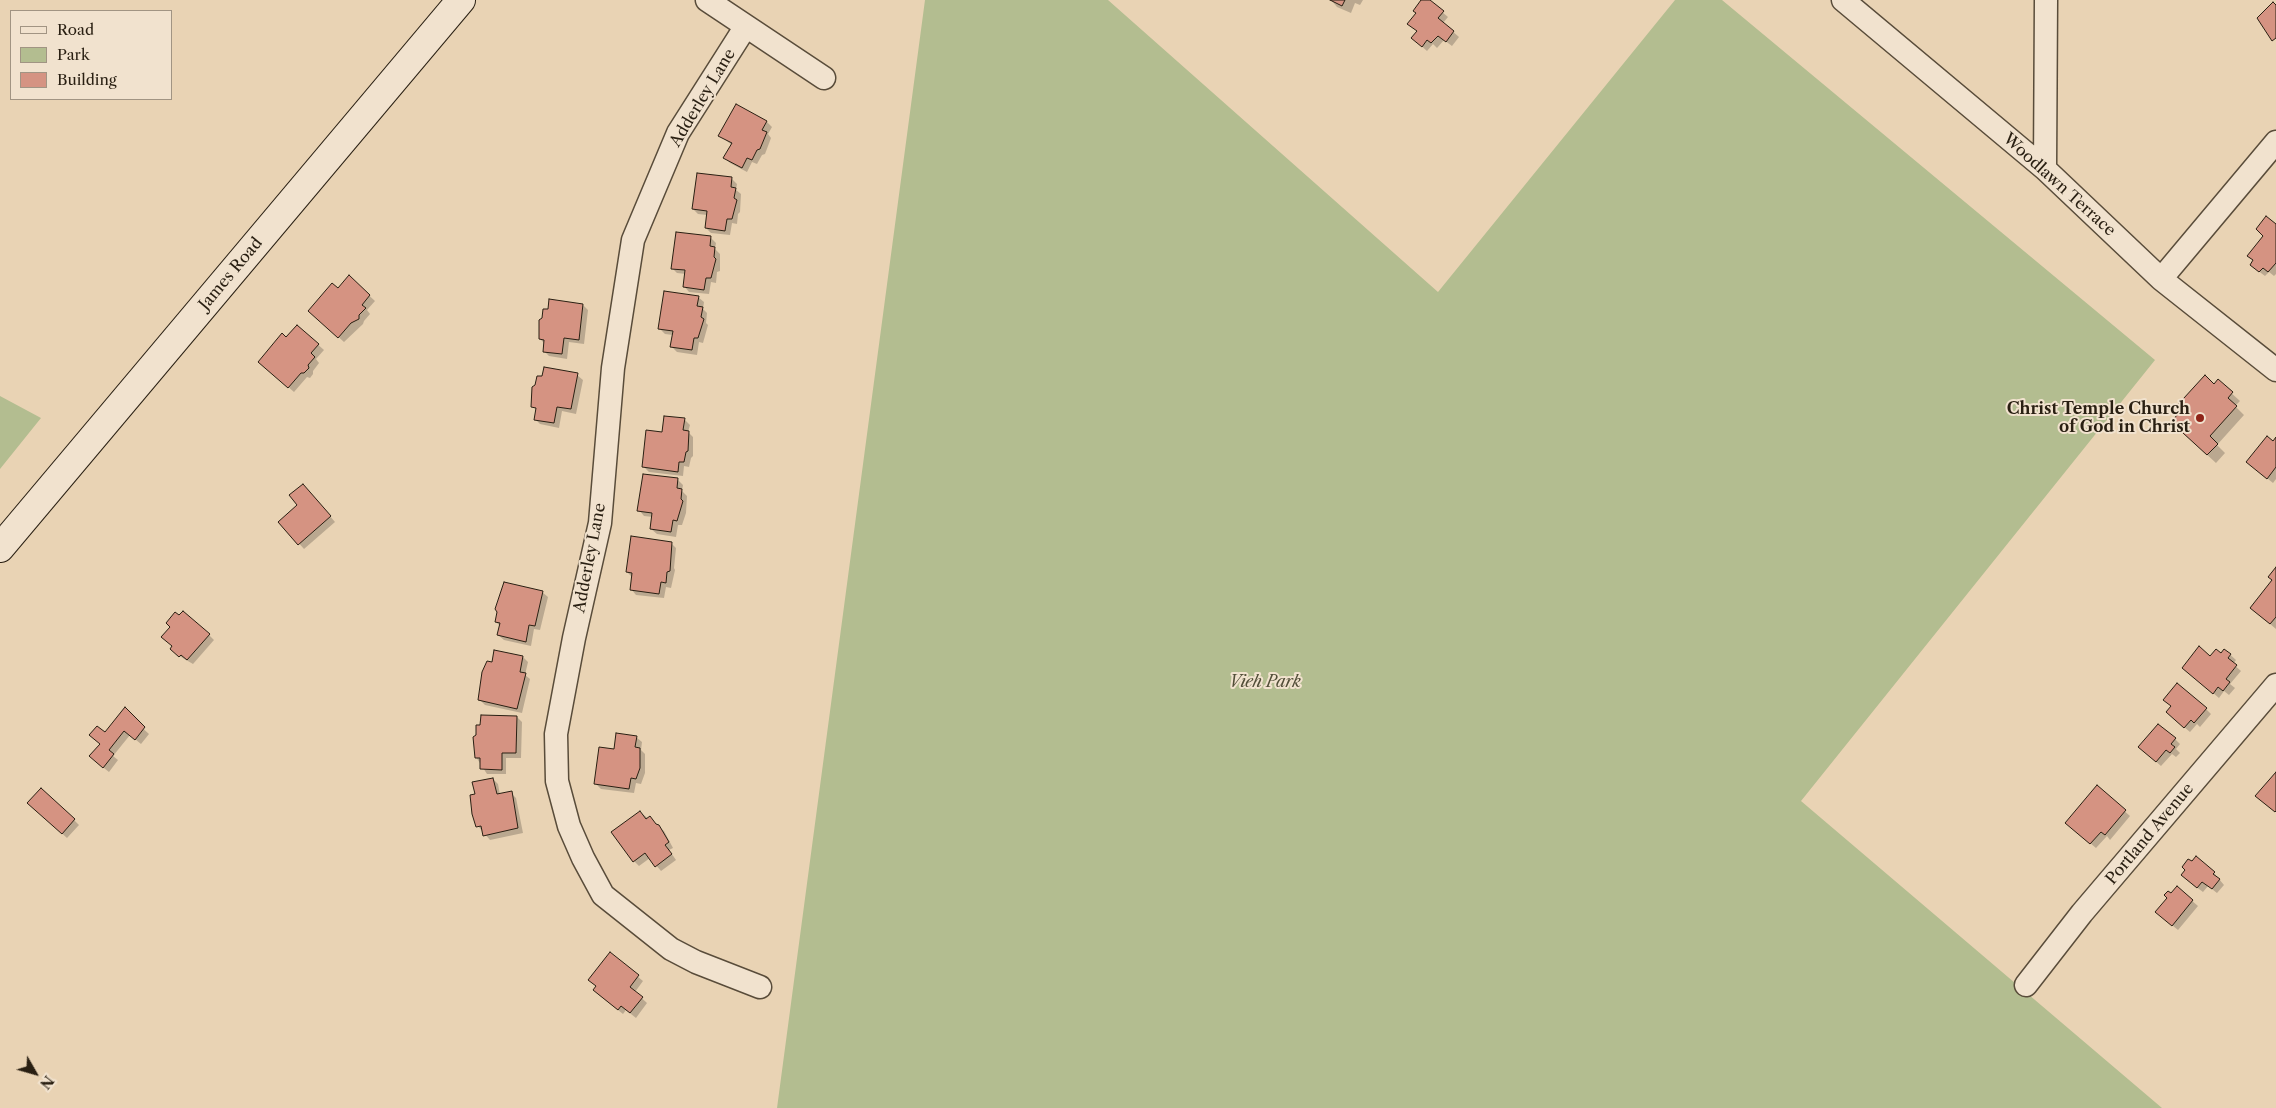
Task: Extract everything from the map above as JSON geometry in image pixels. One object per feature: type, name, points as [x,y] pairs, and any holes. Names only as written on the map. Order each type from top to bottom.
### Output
[{"type":"main road","name":"James Road","points":[[0,548],[461,0]]},
{"type":"street","points":[[707,0],[824,78]]},
{"type":"street","name":"Woodlawn Terrace","points":[[1843,0],[2045,169],[2162,279],[2276,370]]},
{"type":"street","points":[[2045,169],[2046,0]]},
{"type":"street","name":"Adderley Lane","points":[[746,26],[678,133],[632,240],[613,368],[600,523],[574,638],[556,734],[557,781],[569,826],[583,858],[603,895],[670,949],[696,962],[760,987]]},
{"type":"street","points":[[2162,279],[2276,142]]},
{"type":"street","name":"Portland Avenue","points":[[2026,985],[2082,913],[2276,685]]},
{"type":"green space","name":"Vieh Park","points":[[925,0],[1108,0],[1438,292],[1675,0],[1722,0],[2155,360],[1801,801],[2162,1108],[777,1108]]},
{"type":"green space","points":[[0,396],[41,418],[0,469]]},
{"type":"building","points":[[1330,0],[1345,0],[1342,6]]},
{"type":"building","points":[[1421,0],[1430,0],[1444,11],[1438,18],[1454,31],[1446,42],[1438,36],[1431,43],[1427,40],[1422,47],[1411,38],[1417,31],[1407,24],[1416,13],[1413,11]]},
{"type":"building","points":[[2273,2],[2276,5],[2276,38],[2272,41],[2257,18]]},
{"type":"building","points":[[736,104],[767,121],[762,130],[767,132],[760,149],[757,150],[752,160],[747,158],[742,168],[723,158],[732,143],[718,136]]},
{"type":"building","points":[[697,173],[732,177],[731,187],[736,188],[734,198],[737,200],[732,219],[727,219],[725,231],[705,228],[707,211],[692,209]]},
{"type":"building","points":[[2266,216],[2276,224],[2276,263],[2268,272],[2263,268],[2259,272],[2250,265],[2253,260],[2247,256],[2263,236],[2256,229]]},
{"type":"building","points":[[676,232],[711,236],[710,246],[715,247],[714,257],[716,259],[711,278],[706,278],[704,290],[683,287],[685,270],[671,269]]},
{"type":"building","points":[[349,275],[370,295],[362,305],[366,308],[359,315],[359,319],[351,323],[338,338],[308,311],[332,283],[338,288]]},
{"type":"building","points":[[664,291],[699,296],[697,306],[703,307],[701,317],[704,319],[698,338],[694,338],[692,350],[670,347],[673,331],[658,329]]},
{"type":"building","points":[[549,299],[583,304],[579,340],[564,338],[562,354],[543,352],[544,340],[539,339],[539,320],[542,318],[543,309],[548,309]]},
{"type":"building","points":[[297,325],[319,344],[311,353],[315,357],[308,365],[309,368],[304,373],[301,373],[288,388],[258,362],[282,333],[286,337]]},
{"type":"building","points":[[544,367],[578,373],[571,409],[557,407],[554,423],[534,420],[536,408],[531,407],[532,387],[535,385],[537,376],[542,376]]},
{"type":"building","name":"Christ Temple Church of God in Christ","points":[[2205,375],[2214,384],[2218,379],[2233,392],[2228,398],[2237,406],[2210,436],[2218,444],[2207,455],[2171,422],[2178,414],[2173,410]]},
{"type":"building","points":[[664,416],[685,418],[683,430],[689,431],[688,451],[686,452],[684,462],[679,462],[678,472],[642,467],[646,430],[662,432]]},
{"type":"building","points":[[2267,436],[2273,441],[2276,437],[2276,467],[2267,479],[2246,462]]},
{"type":"building","points":[[643,474],[678,478],[677,488],[682,489],[681,499],[683,501],[677,521],[673,520],[671,532],[650,529],[652,513],[637,511]]},
{"type":"building","points":[[303,484],[331,516],[298,545],[278,522],[297,505],[289,495]]},
{"type":"building","points":[[631,536],[672,542],[670,571],[667,572],[666,583],[661,582],[659,594],[630,590],[632,573],[626,572]]},
{"type":"building","points":[[2276,567],[2276,617],[2270,624],[2250,608],[2272,580],[2268,577]]},
{"type":"building","points":[[504,582],[543,591],[535,626],[529,625],[526,642],[497,635],[500,623],[495,622],[497,612],[495,609]]},
{"type":"building","points":[[183,611],[210,634],[187,660],[181,655],[179,657],[170,649],[172,646],[161,637],[170,627],[166,623],[175,612],[179,615]]},
{"type":"building","points":[[2199,646],[2210,656],[2216,649],[2221,653],[2224,649],[2231,654],[2228,658],[2237,665],[2226,679],[2230,682],[2223,691],[2218,687],[2213,694],[2182,668]]},
{"type":"building","points":[[494,650],[523,656],[520,672],[526,673],[517,709],[478,700],[482,672],[487,661],[492,662]]},
{"type":"building","points":[[2177,683],[2207,708],[2194,723],[2191,720],[2184,728],[2166,712],[2171,706],[2163,700]]},
{"type":"building","points":[[125,707],[145,727],[135,740],[124,731],[109,750],[114,754],[103,768],[89,756],[100,744],[89,735],[97,726],[105,732]]},
{"type":"building","points":[[481,715],[517,716],[516,753],[502,753],[502,770],[480,769],[480,758],[475,758],[473,737],[476,735],[476,725],[480,725]]},
{"type":"building","points":[[2158,724],[2176,738],[2171,744],[2175,747],[2170,753],[2166,750],[2156,762],[2138,747]]},
{"type":"building","points":[[616,733],[637,736],[635,747],[640,748],[640,768],[636,779],[631,778],[629,789],[594,784],[599,747],[614,749]]},
{"type":"building","points":[[2276,772],[2276,811],[2275,812],[2255,796]]},
{"type":"building","points":[[493,778],[497,794],[512,791],[518,828],[483,836],[481,826],[476,827],[472,814],[470,795],[475,794],[472,782]]},
{"type":"building","points":[[2097,785],[2126,810],[2105,835],[2101,832],[2090,844],[2065,823]]},
{"type":"building","points":[[41,788],[75,819],[62,834],[27,803]]},
{"type":"building","points":[[640,811],[646,819],[650,816],[659,825],[669,842],[665,845],[672,854],[655,867],[645,853],[633,862],[611,832]]},
{"type":"building","points":[[2196,856],[2215,872],[2213,874],[2220,879],[2212,889],[2202,882],[2197,888],[2181,875],[2185,870],[2182,867],[2188,859],[2192,861]]},
{"type":"building","points":[[2177,886],[2193,900],[2172,926],[2155,912],[2167,898],[2164,895],[2168,891],[2171,893]]},
{"type":"building","points":[[610,952],[639,975],[630,987],[643,997],[630,1013],[621,1006],[618,1010],[593,990],[596,986],[588,980]]},
{"type":"place","name":"Christ Temple Church of God in Christ","points":[[2200,418]]}]
